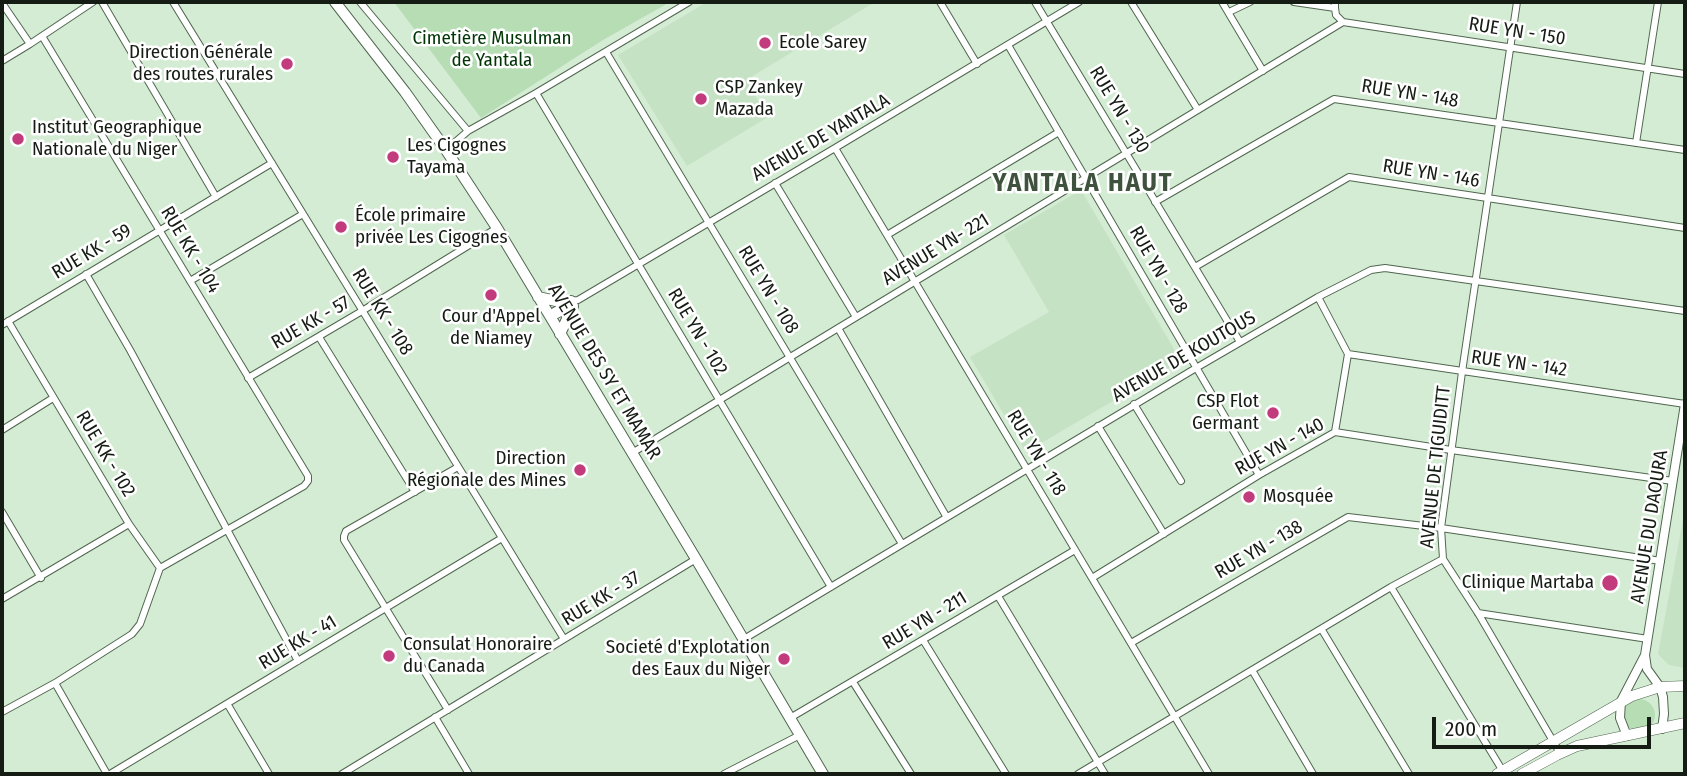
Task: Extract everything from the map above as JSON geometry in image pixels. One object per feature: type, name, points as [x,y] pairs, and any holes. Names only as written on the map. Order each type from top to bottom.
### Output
[{"type":"highway","name":"AVENUE DES SY ET MAMAR","points":[[335,2],[405,92],[497,228],[823,774]]},
{"type":"highway","points":[[538,297],[574,302],[560,334]]},
{"type":"main road","points":[[1502,773],[1621,701],[1660,687],[1685,686]]},
{"type":"main road","points":[[1522,774],[1583,744],[1685,723]]},
{"type":"street","points":[[2,2],[30,44]]},
{"type":"street","points":[[2,61],[93,2]]},
{"type":"street","points":[[102,2],[216,197]]},
{"type":"street","name":"RUE KK - 108","points":[[173,2],[564,639]]},
{"type":"street","points":[[360,2],[468,131]]},
{"type":"street","points":[[446,150],[468,131],[689,2]]},
{"type":"street","points":[[940,2],[977,64]]},
{"type":"street","name":"RUE YN - 130","points":[[1035,2],[1240,342]]},
{"type":"street","name":"AVENUE DE YANTALA","points":[[550,316],[1079,2]]},
{"type":"street","points":[[1131,2],[1198,110]]},
{"type":"street","points":[[1222,2],[1263,71]]},
{"type":"street","points":[[1229,12],[1250,2]]},
{"type":"street","points":[[1294,2],[1335,5],[1336,15],[1343,22]]},
{"type":"street","name":"AVENUE DE TIGUIDITT","points":[[1078,774],[1443,558],[1441,528],[1451,450],[1517,2]]},
{"type":"street","points":[[1636,143],[1658,2]]},
{"type":"street","name":"AVENUE YN- 221","points":[[632,453],[1343,22]]},
{"type":"street","name":"RUE YN - 150","points":[[1343,22],[1685,74]]},
{"type":"street","name":"RUE KK - 104","points":[[42,36],[308,476],[304,486],[227,528]]},
{"type":"street","name":"RUE YN - 128","points":[[1008,45],[1259,475]]},
{"type":"street","name":"RUE YN - 108","points":[[606,51],[902,544]]},
{"type":"street","name":"RUE YN - 102","points":[[536,93],[831,587]]},
{"type":"street","name":"RUE YN - 148","points":[[1155,202],[1334,99],[1685,150]]},
{"type":"street","points":[[887,235],[1059,132]]},
{"type":"street","name":"RUE YN - 118","points":[[835,148],[1209,774]]},
{"type":"street","name":"RUE KK - 59","points":[[5,323],[272,163]]},
{"type":"street","name":"RUE YN - 146","points":[[1195,267],[1349,177],[1685,228]]},
{"type":"street","points":[[775,183],[856,317]]},
{"type":"street","points":[[190,281],[303,214]]},
{"type":"street","name":"RUE KK - 57","points":[[248,378],[497,228]]},
{"type":"street","name":"AVENUE DE KOUTOUS","points":[[744,639],[1134,404],[1318,297],[1371,270],[1378,268],[1685,311]]},
{"type":"street","points":[[86,274],[298,661]]},
{"type":"street","points":[[1318,297],[1348,354],[1335,432]]},
{"type":"street","name":"RUE KK - 102","points":[[5,323],[129,524],[160,568]]},
{"type":"street","points":[[838,328],[946,516]]},
{"type":"street","points":[[319,337],[415,492]]},
{"type":"street","name":"RUE YN - 142","points":[[1348,354],[1685,404]]},
{"type":"street","points":[[2,430],[53,398]]},
{"type":"street","points":[[1134,404],[1181,481]]},
{"type":"street","name":"AVENUE DU DAOURA","points":[[1621,701],[1645,655],[1685,404]]},
{"type":"street","points":[[1098,426],[1164,534]]},
{"type":"street","name":"RUE YN - 140","points":[[1092,578],[1259,475],[1335,432],[1673,481]]},
{"type":"street","points":[[448,710],[344,536],[346,531],[458,467]]},
{"type":"street","points":[[2,512],[41,578]]},
{"type":"street","name":"RUE YN - 138","points":[[1131,643],[1343,519],[1355,516],[1661,561]]},
{"type":"street","points":[[2,599],[129,524]]},
{"type":"street","points":[[2,712],[55,683],[132,634],[140,624],[160,568],[227,528]]},
{"type":"street","name":"RUE KK - 41","points":[[109,774],[228,705],[502,538]]},
{"type":"street","name":"RUE YN - 211","points":[[790,718],[1075,550]]},
{"type":"street","points":[[1443,558],[1560,753]]},
{"type":"street","name":"RUE KK - 37","points":[[342,774],[696,559]]},
{"type":"street","points":[[1391,587],[1502,773]]},
{"type":"street","points":[[998,596],[1105,774]]},
{"type":"street","points":[[1478,613],[1648,639]]},
{"type":"street","points":[[1322,630],[1409,774]]},
{"type":"street","points":[[923,640],[1006,774]]},
{"type":"street","points":[[1645,655],[1650,675],[1662,693],[1662,729]]},
{"type":"street","points":[[1252,670],[1313,774]]},
{"type":"street","points":[[853,682],[911,774]]},
{"type":"street","points":[[55,683],[109,774]]},
{"type":"street","points":[[1621,701],[1620,718],[1627,736]]},
{"type":"street","points":[[228,705],[269,774]]},
{"type":"street","points":[[435,718],[469,774]]},
{"type":"street","points":[[724,774],[800,735]]},
{"type":"shaded area","name":"CSP Zankey Mazada","points":[[707,2],[875,2],[746,80],[768,117],[687,166],[618,55]]},
{"type":"shaded area","points":[[1081,190],[1181,361],[1026,452],[970,357],[1049,312],[1004,235]]},
{"type":"shaded area","points":[[1685,509],[1685,668],[1669,665],[1658,654]]},
{"type":"green space","name":"Cimetière Musulman de Yantala","points":[[394,2],[670,2],[603,40],[481,118]]},
{"type":"green space","points":[[1639,699],[1650,704],[1655,715],[1650,726],[1639,731],[1628,726],[1623,715],[1628,704]]},
{"type":"place","name":"Ecole Sarey","points":[[765,43]]},
{"type":"place","name":"Direction Générale des routes rurales","points":[[287,64]]},
{"type":"place","name":"CSP Zankey Mazada","points":[[701,99]]},
{"type":"place","name":"Institut Geographique Nationale du Niger","points":[[18,139]]},
{"type":"place","name":"Les Cigognes Tayama","points":[[393,157]]},
{"type":"place","name":"École primaire privée Les Cigognes","points":[[341,227]]},
{"type":"place","name":"Cour d'Appel de Niamey","points":[[491,295]]},
{"type":"place","name":"CSP Flot Germant","points":[[1273,413]]},
{"type":"place","name":"Direction Régionale des Mines","points":[[580,470]]},
{"type":"place","name":"Mosquée","points":[[1249,497]]},
{"type":"place","name":"Clinique Martaba","points":[[1610,583]]},
{"type":"place","name":"Consulat Honoraire du Canada","points":[[389,656]]},
{"type":"place","name":"Societé d'Explotation des Eaux du Niger","points":[[784,659]]},
{"type":"district","name":"YANTALA HAUT","points":[[1083,184]]}]
